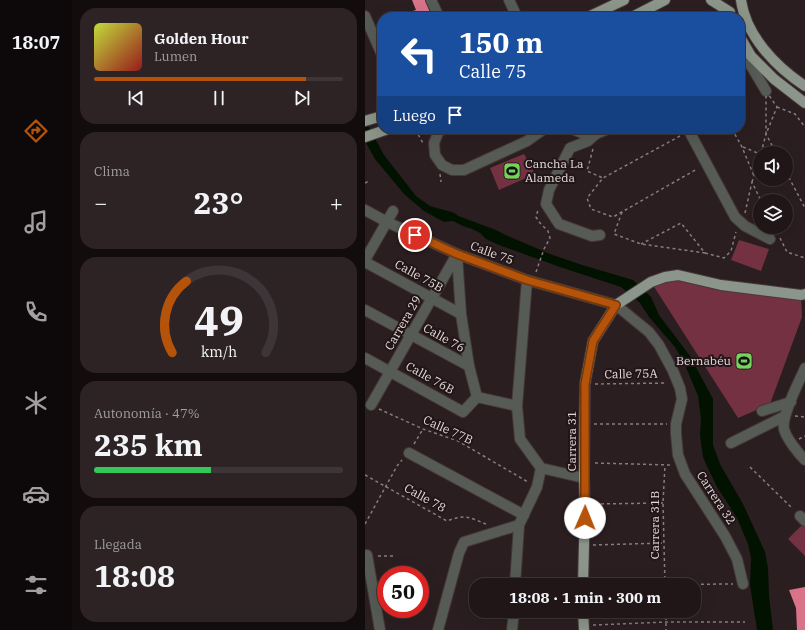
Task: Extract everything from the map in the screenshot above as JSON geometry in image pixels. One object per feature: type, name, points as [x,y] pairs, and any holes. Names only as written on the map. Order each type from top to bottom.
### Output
[{"type":"main road","points":[[599,12],[624,0]]},
{"type":"main road","points":[[642,12],[665,0]]},
{"type":"main road","points":[[711,0],[728,12]]},
{"type":"main road","points":[[727,0],[730,12]]},
{"type":"main road","points":[[741,0],[744,12]]},
{"type":"main road","points":[[745,15],[751,29],[764,49],[791,76],[805,86]]},
{"type":"main road","points":[[746,59],[805,103]]},
{"type":"main road","points":[[365,121],[377,117]]},
{"type":"main road","points":[[365,137],[377,133]]},
{"type":"main road","name":"Carrera 31","points":[[583,578],[585,504],[585,384],[593,341],[619,303],[651,282],[665,277],[678,275],[721,285],[801,295],[805,294]]},
{"type":"street","points":[[431,0],[437,12]]},
{"type":"street","points":[[509,0],[515,12]]},
{"type":"street","points":[[365,16],[377,44]]},
{"type":"street","points":[[746,59],[766,91]]},
{"type":"street","points":[[437,134],[434,143],[435,155],[442,165],[452,170],[464,170],[527,141],[537,134]]},
{"type":"street","points":[[582,134],[596,134]]},
{"type":"street","points":[[596,134],[588,141],[570,148],[549,190],[546,204],[559,224],[592,236],[600,235]]},
{"type":"street","points":[[690,134],[731,211],[741,223],[770,239]]},
{"type":"street","name":"Calle 75","points":[[365,210],[387,222],[457,254],[527,280],[619,303]]},
{"type":"street","points":[[365,261],[393,211]]},
{"type":"street","points":[[457,254],[461,314],[469,366],[477,397],[517,406]]},
{"type":"street","name":"Carrera 29","points":[[371,404],[457,254]]},
{"type":"street","name":"Calle 75B","points":[[365,261],[461,314]]},
{"type":"street","points":[[527,280],[517,406],[520,439],[541,468],[584,478]]},
{"type":"street","points":[[619,303],[649,332],[667,358],[680,388],[682,399],[676,424]]},
{"type":"street","name":"Calle 76","points":[[365,310],[469,366]]},
{"type":"street","name":"Calle 76B","points":[[365,358],[463,412],[477,397]]},
{"type":"street","points":[[805,368],[785,416],[784,430],[794,448],[805,460]]},
{"type":"street","points":[[762,411],[791,402]]},
{"type":"street","points":[[731,443],[785,416]]},
{"type":"street","name":"Carrera 32","points":[[676,424],[678,450],[685,474],[725,536],[737,559],[743,584]]},
{"type":"street","points":[[409,453],[524,515]]},
{"type":"street","points":[[515,578],[519,524],[537,487],[541,468]]},
{"type":"street","points":[[438,630],[459,553],[464,542],[519,524]]},
{"type":"street","points":[[367,556],[380,630]]},
{"type":"street","points":[[512,630],[513,618]]},
{"type":"path","points":[[766,91],[777,107],[795,114],[805,127]]},
{"type":"path","points":[[766,91],[766,134],[772,146]]},
{"type":"path","points":[[762,146],[777,107]]},
{"type":"path","points":[[596,134],[587,171],[603,178]]},
{"type":"path","points":[[681,134],[603,178],[587,198],[591,210],[613,217],[706,164]]},
{"type":"path","points":[[735,134],[753,174]]},
{"type":"path","points":[[742,147],[753,151]]},
{"type":"path","points":[[622,212],[614,234],[641,244],[705,253],[725,258],[731,251],[741,223],[753,179]]},
{"type":"path","points":[[365,183],[369,181]]},
{"type":"path","points":[[752,182],[758,194]]},
{"type":"path","points":[[793,185],[805,208]]},
{"type":"path","points":[[539,264],[544,249],[550,238],[548,231],[540,223],[536,216],[537,211],[546,204]]},
{"type":"path","points":[[641,244],[681,223],[705,253]]},
{"type":"path","points":[[770,239],[779,236],[787,252],[805,258]]},
{"type":"path","name":"Calle 75A","points":[[585,384],[677,382]]},
{"type":"path","name":"Calle 77B","points":[[371,404],[423,429],[458,441],[537,487]]},
{"type":"path","points":[[585,424],[676,424]]},
{"type":"path","points":[[365,524],[397,466],[409,453],[423,429]]},
{"type":"path","name":"Carrera 31B","points":[[585,463],[665,465],[663,502],[665,578]]},
{"type":"path","points":[[750,467],[802,518]]},
{"type":"path","name":"Calle 78","points":[[365,475],[447,521],[459,516],[470,517],[500,530]]},
{"type":"path","points":[[585,504],[663,502]]},
{"type":"path","points":[[583,545],[664,543]]},
{"type":"path","points":[[367,556],[394,556]]},
{"type":"path","points":[[701,584],[743,584]]},
{"type":"path","points":[[666,618],[666,630]]},
{"type":"path","points":[[583,628],[666,622],[745,622]]},
{"type":"shaded area","points":[[365,120],[384,155],[416,196],[434,209],[447,214],[453,214],[496,230],[550,254],[633,280],[651,297],[659,315],[690,356],[713,399],[713,445],[720,464],[743,504],[765,552],[768,568],[769,596],[773,630],[757,630],[750,585],[751,558],[748,544],[737,518],[717,487],[703,457],[698,396],[685,365],[675,347],[649,317],[640,303],[621,287],[499,245],[486,239],[480,233],[472,229],[453,221],[444,222],[424,211],[404,194],[375,159],[365,141]]},
{"type":"shaded area","name":"Cancha La Alameda","points":[[524,154],[535,174],[499,190],[490,168]]},
{"type":"shaded area","points":[[739,240],[769,249],[761,271],[731,260]]},
{"type":"shaded area","name":"Bernabéu","points":[[665,277],[801,295],[802,317],[770,404],[738,418],[651,282]]},
{"type":"shaded area","points":[[803,524],[805,526],[805,556],[788,539]]},
{"type":"building","points":[[412,0],[425,0],[430,12],[409,12],[416,10]]},
{"type":"building","points":[[805,587],[805,630],[797,630],[796,608],[789,590]]},
{"type":"waterway","points":[[431,208],[456,216]]},
{"type":"waterway","points":[[484,230],[507,242]]},
{"type":"place","name":"Cancha La Alameda","points":[[512,171]]},
{"type":"place","name":"Bernabéu","points":[[744,361]]},
{"type":"route","points":[[415,235],[457,254],[527,280],[616,305],[593,341],[585,384],[585,518]]}]
